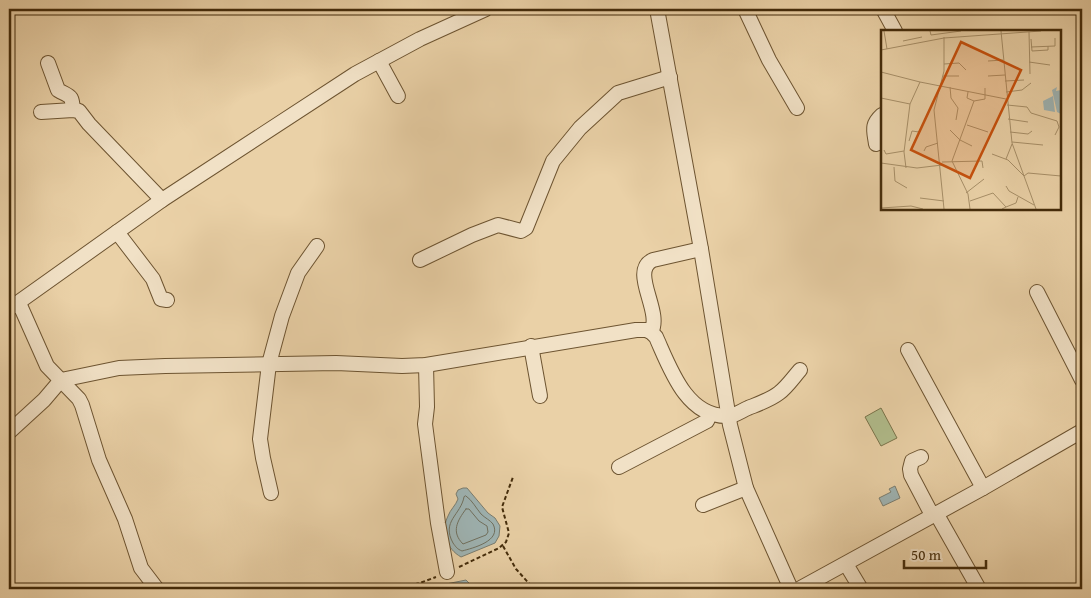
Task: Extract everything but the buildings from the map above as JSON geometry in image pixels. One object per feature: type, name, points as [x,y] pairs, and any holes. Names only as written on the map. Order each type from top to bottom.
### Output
[{"type":"street","points":[[157,589],[141,568],[125,519],[99,460],[82,405],[47,366],[14,306],[162,200],[355,74],[420,39],[486,9]]},
{"type":"street","points":[[657,9],[701,249],[728,417],[746,488],[791,589]]},
{"type":"street","points":[[745,9],[769,60],[797,108]]},
{"type":"street","points":[[883,9],[894,30]]},
{"type":"street","points":[[379,61],[398,96]]},
{"type":"street","points":[[48,63],[58,90],[70,95],[73,110]]},
{"type":"street","points":[[420,260],[472,235],[498,225],[521,231],[526,228],[553,161],[580,128],[618,93],[670,77]]},
{"type":"street","points":[[40,112],[79,111],[89,124],[162,200]]},
{"type":"street","points":[[876,144],[875,121],[881,116]]},
{"type":"street","points":[[117,232],[153,279],[161,299],[167,300]]},
{"type":"street","points":[[271,493],[260,439],[269,364],[282,316],[298,273],[317,246]]},
{"type":"street","points":[[651,332],[655,326],[655,317],[646,290],[645,267],[647,263],[701,249]]},
{"type":"street","points":[[1037,292],[1082,380]]},
{"type":"street","points":[[9,432],[44,400],[61,380],[119,368],[336,363],[402,366],[426,365],[531,346],[646,330],[656,337],[674,377],[684,393],[710,414],[728,417],[779,393],[800,370]]},
{"type":"street","points":[[531,346],[540,396]]},
{"type":"street","points":[[908,350],[983,488]]},
{"type":"street","points":[[426,365],[427,407],[425,424],[438,523],[448,572]]},
{"type":"street","points":[[619,467],[707,421],[710,414]]},
{"type":"street","points":[[799,589],[983,488],[1082,431]]},
{"type":"street","points":[[921,457],[912,461],[911,475],[979,589]]},
{"type":"street","points":[[703,505],[746,488]]},
{"type":"street","points":[[846,564],[861,589]]},
{"type":"path","points":[[396,589],[420,583],[448,572],[503,546],[508,539],[509,533],[502,507],[513,477]]},
{"type":"path","points":[[503,546],[516,569],[534,589]]},
{"type":"green space","points":[[881,408],[897,438],[881,446],[865,417]]},
{"type":"water","points":[[895,486],[900,498],[883,506],[879,498],[891,492],[889,489]]},
{"type":"water","points":[[467,488],[500,526],[499,536],[495,543],[461,557],[456,554],[446,540],[445,528],[449,514],[458,499],[456,494],[458,490]]},
{"type":"water","points":[[466,580],[475,589],[407,589],[431,587]]}]
